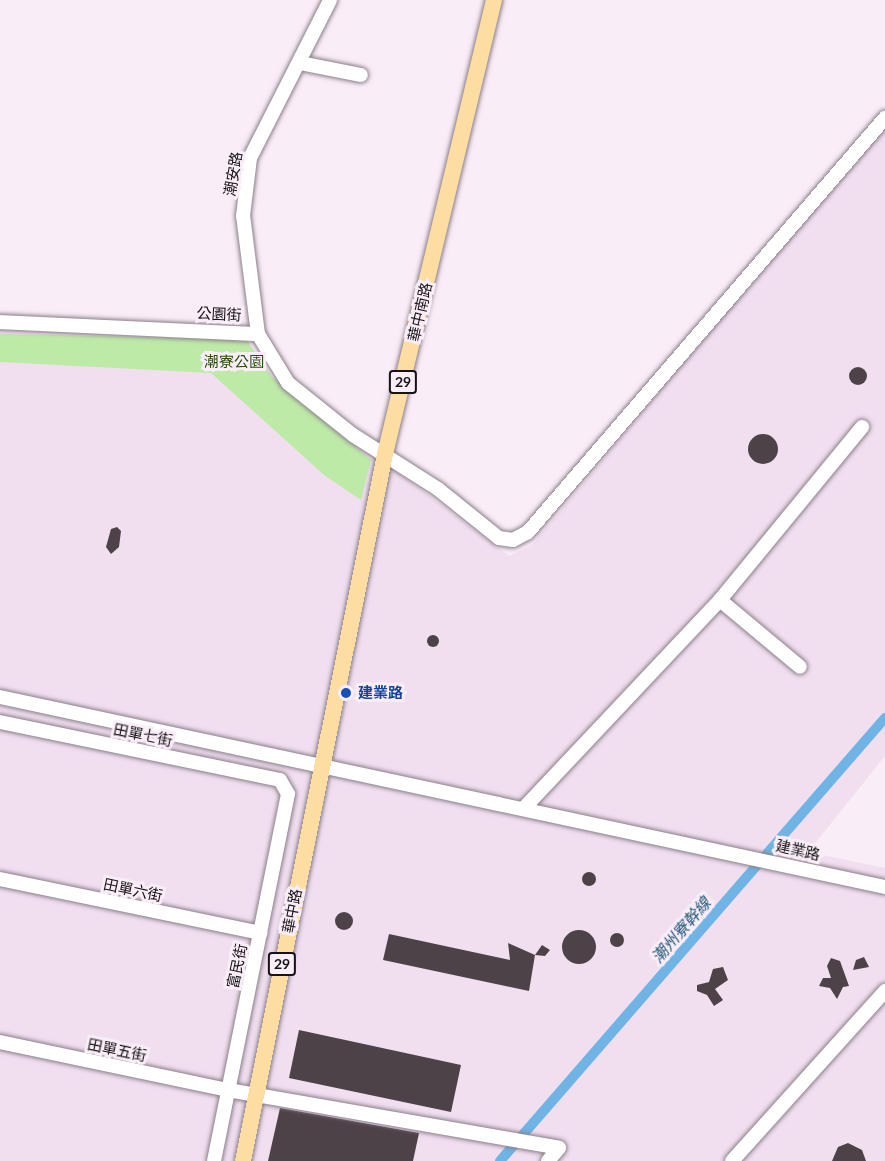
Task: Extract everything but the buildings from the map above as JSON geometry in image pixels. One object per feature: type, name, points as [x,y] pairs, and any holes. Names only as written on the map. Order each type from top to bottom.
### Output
[{"type":"main road","name":"華中南路","points":[[321,766],[386,454],[494,0]]},
{"type":"main road","name":"華中路","points":[[243,1161],[321,766]]},
{"type":"street","name":"潮安路","points":[[258,334],[243,216],[244,183],[258,137],[300,63],[330,0]]},
{"type":"street","points":[[300,63],[361,75]]},
{"type":"street","name":"公園街","points":[[0,322],[258,334],[288,383],[353,435],[438,489],[500,538],[513,540],[528,532],[885,118]]},
{"type":"street","points":[[524,808],[720,600],[862,427]]},
{"type":"street","points":[[720,600],[800,667]]},
{"type":"street","name":"建業路","points":[[0,697],[885,887]]},
{"type":"street","name":"田單七街","points":[[0,722],[280,780]]},
{"type":"street","name":"富民街","points":[[214,1161],[288,794],[280,780]]},
{"type":"street","name":"田單六街","points":[[0,879],[260,933]]},
{"type":"street","points":[[732,1161],[885,991]]},
{"type":"street","name":"田單五街","points":[[0,1042],[228,1090],[256,1093],[560,1148],[548,1161]]},
{"type":"shaded area","points":[[885,121],[885,756],[808,852],[885,868],[885,1161],[0,1161],[0,325],[246,339],[272,377],[509,556],[532,545]]},
{"type":"green space","name":"潮寮公園","points":[[0,334],[246,339],[272,377],[371,460],[361,500],[324,475],[211,373],[0,362]]},
{"type":"waterway","name":"潮州寮幹線","points":[[500,1161],[885,718]]},
{"type":"place","name":"建業路","points":[[346,693]]}]
